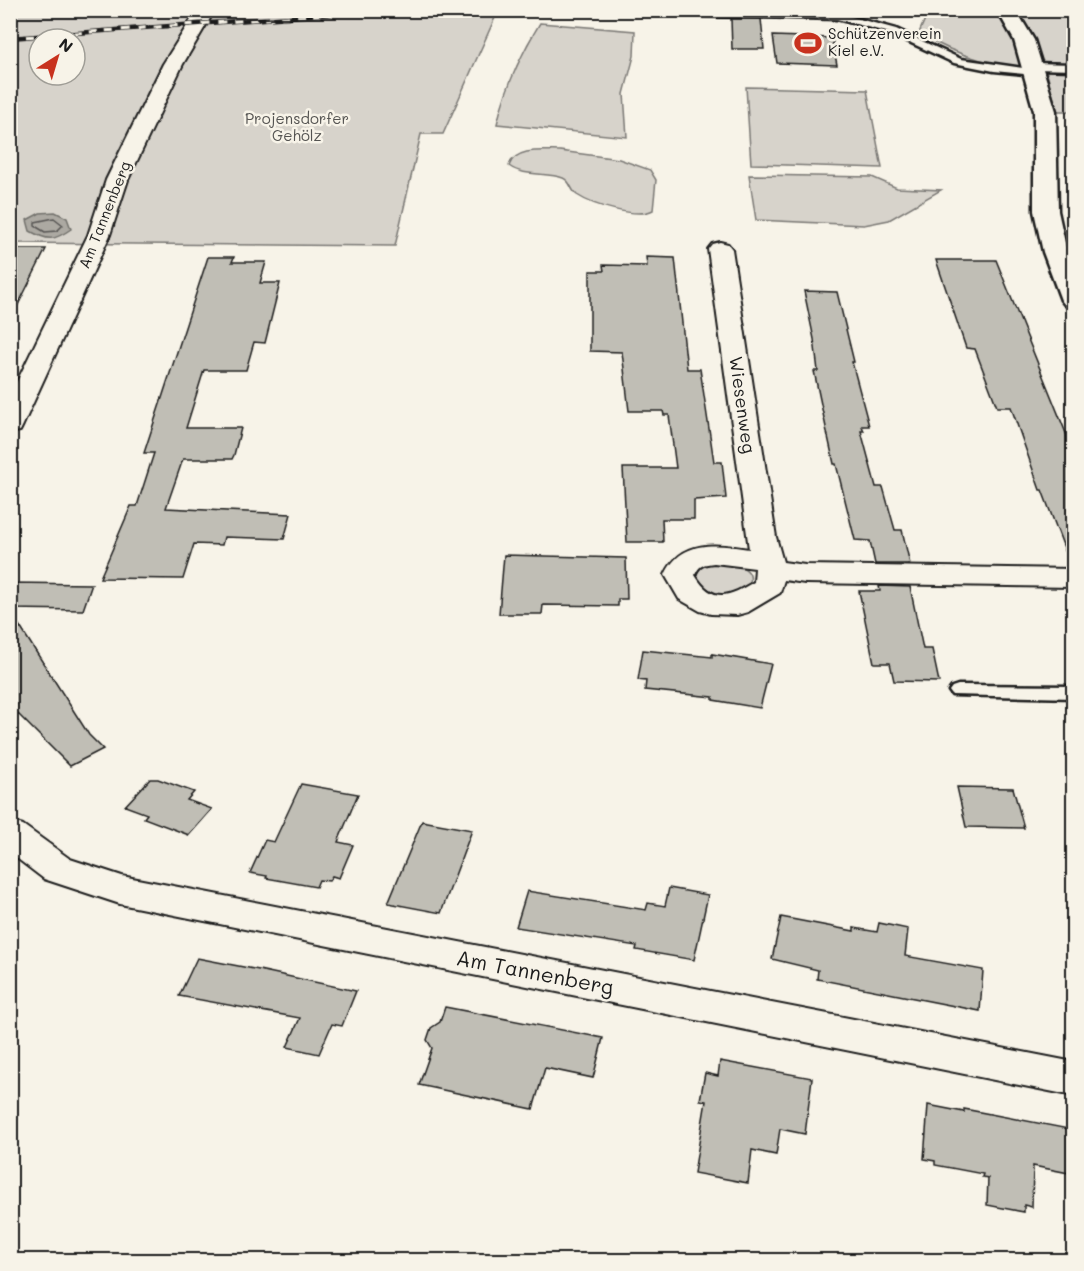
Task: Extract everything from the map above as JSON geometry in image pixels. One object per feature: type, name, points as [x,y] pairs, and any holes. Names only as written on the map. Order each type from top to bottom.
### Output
[{"type":"street","name":"Am Tannenberg","points":[[10,424],[99,235],[117,180],[173,64],[206,10]]},
{"type":"street","points":[[1006,10],[1024,40],[1045,111],[1046,211],[1055,252],[1074,300]]},
{"type":"street","name":"Wiesenweg","points":[[720,249],[761,537],[769,565],[805,574],[1074,578]]},
{"type":"street","name":"Am Tannenberg","points":[[10,834],[57,869],[120,890],[1074,1079]]},
{"type":"lane","points":[[667,12],[837,15],[893,31],[958,61],[994,68],[1074,67]]},
{"type":"lane","points":[[958,691],[1074,692]]},
{"type":"green space","name":"Projensdorfer Gehölz","points":[[11,11],[498,11],[443,134],[421,134],[395,246],[11,243]]},
{"type":"green space","points":[[871,11],[1073,11],[1073,111],[1057,111],[1046,70],[996,64],[964,55],[919,33],[925,19],[916,14]]},
{"type":"green space","points":[[540,23],[635,31],[634,56],[624,94],[627,137],[497,124],[514,72]]},
{"type":"green space","points":[[746,87],[867,90],[882,168],[751,164]]},
{"type":"green space","points":[[560,151],[619,159],[650,170],[656,180],[653,210],[636,213],[603,207],[577,195],[563,178],[521,172],[509,166],[512,160],[524,153]]},
{"type":"green space","points":[[749,175],[872,177],[897,188],[941,190],[889,220],[864,225],[756,220]]},
{"type":"green space","points":[[710,563],[731,564],[744,568],[749,572],[749,586],[734,593],[721,595],[710,591],[697,580],[697,574],[700,569]]},
{"type":"water","points":[[55,212],[67,218],[71,229],[55,238],[42,237],[30,231],[27,220],[40,213]]},
{"type":"building","points":[[731,19],[761,19],[764,49],[732,49]]},
{"type":"building","name":"Schützenverein Kiel e.V.","points":[[773,36],[832,38],[837,65],[777,63]]},
{"type":"building","points":[[10,249],[46,249],[10,321]]},
{"type":"building","points":[[208,257],[234,257],[232,262],[266,262],[260,283],[280,283],[265,343],[254,342],[246,370],[204,370],[186,428],[241,428],[232,459],[183,459],[166,508],[291,514],[284,539],[224,537],[222,545],[194,544],[183,579],[100,578],[131,506],[137,506],[154,453],[144,453]]},
{"type":"building","points":[[646,257],[675,258],[687,369],[700,369],[714,462],[722,462],[726,498],[694,500],[694,519],[662,519],[663,542],[627,542],[623,468],[676,468],[669,415],[664,415],[663,411],[629,411],[622,352],[590,351],[590,271],[604,271],[603,265],[647,266]]},
{"type":"building","points":[[936,260],[996,260],[1074,453],[1074,565],[1071,566],[1042,490],[1040,490],[1011,407],[997,407],[975,349],[966,348]]},
{"type":"building","points":[[804,291],[837,292],[869,426],[862,426],[864,431],[861,431],[876,487],[883,487],[895,530],[902,530],[910,564],[875,564],[870,541],[855,540],[836,464],[834,464],[814,371],[818,371]]},
{"type":"building","points":[[504,555],[626,558],[627,599],[618,599],[618,606],[543,605],[542,614],[499,614]]},
{"type":"building","points":[[10,583],[92,584],[83,610],[10,609]]},
{"type":"building","points":[[879,586],[910,587],[923,649],[932,649],[939,682],[894,681],[890,663],[874,663],[859,591],[880,591]]},
{"type":"building","points":[[10,611],[89,735],[103,749],[70,766],[10,706]]},
{"type":"building","points":[[643,650],[712,657],[712,654],[771,664],[760,708],[713,700],[713,697],[645,690],[646,681],[638,680]]},
{"type":"building","points":[[150,779],[158,779],[194,792],[187,800],[212,809],[189,835],[144,818],[147,814],[125,806]]},
{"type":"building","points":[[301,784],[358,794],[338,842],[353,845],[339,878],[332,876],[329,881],[319,880],[316,887],[250,873],[265,840],[274,842]]},
{"type":"building","points":[[957,787],[1013,788],[1024,828],[966,827]]},
{"type":"building","points":[[422,821],[472,830],[441,913],[388,903]]},
{"type":"building","points":[[669,888],[708,895],[694,960],[636,950],[637,946],[516,927],[527,891],[646,910],[648,903],[665,906]]},
{"type":"building","points":[[781,917],[854,931],[854,928],[877,932],[879,923],[908,929],[905,956],[983,970],[980,1011],[817,979],[818,970],[772,959]]},
{"type":"building","points":[[197,958],[356,991],[342,1026],[332,1024],[319,1054],[287,1047],[300,1018],[179,996]]},
{"type":"building","points":[[445,1007],[603,1038],[593,1078],[545,1068],[533,1109],[419,1085],[432,1048],[427,1040],[431,1028],[440,1022]]},
{"type":"building","points":[[720,1061],[812,1078],[805,1134],[780,1129],[776,1155],[752,1150],[748,1183],[694,1173],[706,1101],[700,1100],[705,1073],[718,1076]]},
{"type":"building","points":[[928,1105],[964,1112],[964,1109],[1074,1130],[1074,1174],[1033,1166],[1032,1207],[1024,1205],[1024,1212],[987,1205],[988,1178],[982,1177],[983,1174],[935,1165],[935,1161],[924,1159]]},
{"type":"railway","points":[[10,38],[384,10]]},
{"type":"place","name":"Schützenverein Kiel e.V.","points":[[808,43]]}]
